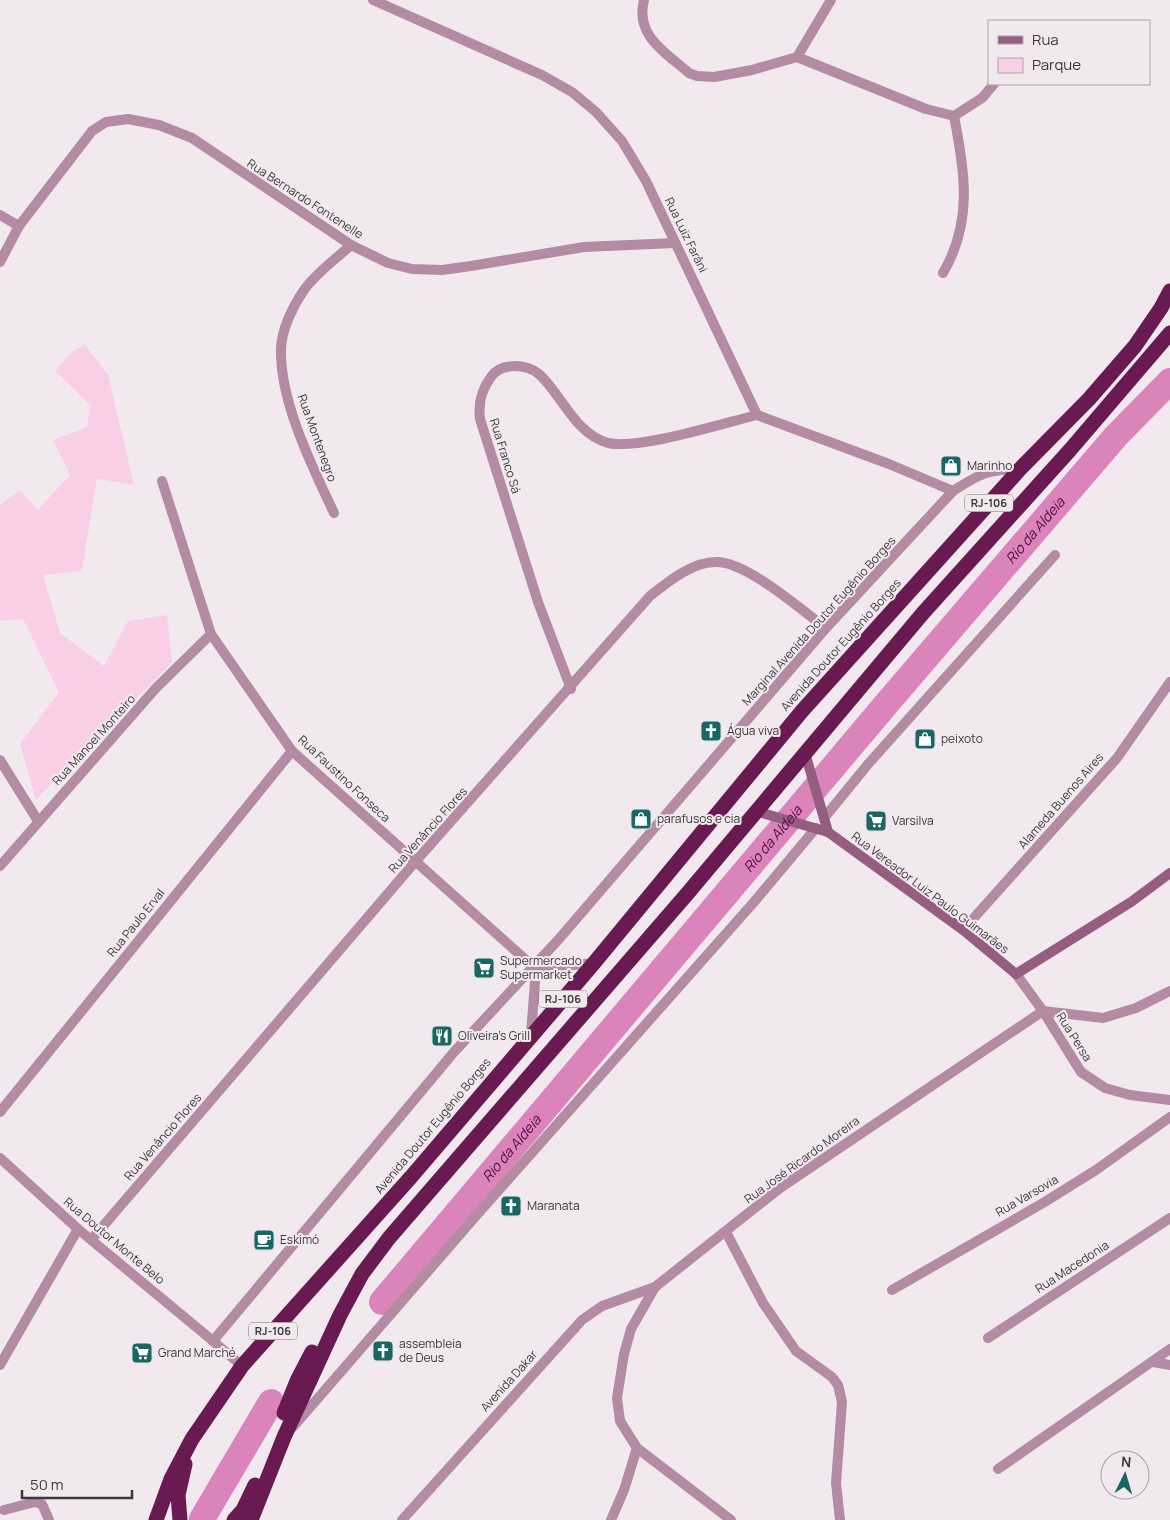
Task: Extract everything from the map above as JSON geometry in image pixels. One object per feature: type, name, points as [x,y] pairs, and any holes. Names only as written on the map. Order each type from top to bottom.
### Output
[{"type":"highway","name":"Avenida Doutor Eugênio Borges","points":[[156,1520],[171,1479],[192,1439],[242,1366],[410,1177],[594,963],[802,711],[1020,469],[1089,399],[1135,346],[1170,292]]},
{"type":"highway","name":"RJ-106","points":[[251,1520],[284,1437],[317,1362],[362,1274],[396,1231],[923,613],[1070,450],[1170,333]]},
{"type":"highway","points":[[234,1520],[243,1510],[262,1470],[297,1381],[341,1296],[362,1274]]},
{"type":"highway","points":[[180,1520],[178,1495],[192,1439]]},
{"type":"street","name":"Rua Luiz Farâni","points":[[373,0],[542,74],[572,92],[596,112],[622,141],[646,181],[674,243],[758,415]]},
{"type":"street","points":[[644,0],[641,18],[647,34],[689,73],[697,76],[714,77],[797,57],[926,109],[954,116],[982,98],[993,85]]},
{"type":"street","points":[[797,57],[832,0]]},
{"type":"street","points":[[943,273],[955,253],[963,220],[964,166],[954,116]]},
{"type":"street","name":"Rua Bernardo Fontenelle","points":[[0,262],[19,226],[92,131],[106,122],[128,120],[158,125],[192,138],[351,245],[388,264],[412,269],[442,270],[584,247],[674,243]]},
{"type":"street","points":[[0,215],[19,226]]},
{"type":"street","name":"Rua Montenegro","points":[[334,513],[291,408],[281,349],[285,328],[305,288],[351,245]]},
{"type":"street","name":"Rua Franco Sá","points":[[571,688],[538,602],[480,419],[478,405],[487,382],[494,372],[513,366],[537,373],[582,427],[608,443],[627,444],[662,439],[758,415]]},
{"type":"street","points":[[758,415],[889,464],[953,491]]},
{"type":"street","name":"Marginal Avenida Doutor Eugênio Borges","points":[[213,1341],[454,1052],[535,968],[826,628],[953,491],[975,476],[996,469],[1020,469]]},
{"type":"street","name":"Rua Faustino Fonseca","points":[[162,481],[211,634],[292,751],[535,968]]},
{"type":"street","points":[[824,818],[869,763],[1055,556]]},
{"type":"street","name":"Rua Venâncio Flores","points":[[92,1238],[415,862],[571,688],[650,596],[674,577],[698,566],[718,562],[734,566],[756,577],[826,628]]},
{"type":"street","name":"Rua Manoel Monteiro","points":[[0,866],[156,688],[211,634]]},
{"type":"street","name":"Alameda Buenos Aires","points":[[963,930],[1116,758],[1170,682]]},
{"type":"street","name":"Rua Paulo Erval","points":[[0,1112],[292,751]]},
{"type":"street","points":[[805,753],[828,832]]},
{"type":"street","points":[[0,760],[38,821]]},
{"type":"street","points":[[755,811],[828,832]]},
{"type":"street","points":[[284,1437],[474,1217],[754,902],[812,827]]},
{"type":"street","name":"Rua Vereador Luiz Paulo Guimarães","points":[[828,832],[963,930],[1016,974],[1043,1011]]},
{"type":"street","points":[[1016,974],[1131,902],[1170,873]]},
{"type":"street","points":[[531,1034],[535,968],[594,963]]},
{"type":"street","points":[[1043,1011],[1103,1018],[1136,1008],[1170,991]]},
{"type":"street","name":"Rua Persa","points":[[1043,1011],[1081,1072],[1090,1079],[1113,1090],[1170,1100]]},
{"type":"street","name":"Rua José Ricardo Moreira","points":[[655,1287],[780,1188],[1043,1011]]},
{"type":"street","name":"Rua Varsovia","points":[[892,1290],[1096,1170],[1170,1117]]},
{"type":"street","name":"Rua Doutor Monte Belo","points":[[0,1158],[78,1229],[92,1238],[213,1341]]},
{"type":"street","name":"Rua Macedonia","points":[[988,1338],[1170,1218]]},
{"type":"street","points":[[0,1365],[78,1229]]},
{"type":"street","points":[[726,1232],[764,1303],[796,1351],[832,1377],[838,1385],[842,1402],[836,1483],[840,1520]]},
{"type":"street","points":[[655,1287],[631,1329],[624,1354],[617,1398],[620,1421],[637,1448],[731,1520]]},
{"type":"street","name":"Avenida Dakar","points":[[402,1520],[582,1320],[602,1306],[655,1287]]},
{"type":"street","points":[[213,1341],[242,1366]]},
{"type":"street","points":[[998,1469],[1170,1349]]},
{"type":"street","points":[[1153,1362],[1170,1365]]},
{"type":"street","points":[[612,1520],[637,1448]]},
{"type":"street","points":[[4,1510],[35,1502],[42,1504],[49,1520]]},
{"type":"green space","points":[[85,345],[108,375],[134,485],[97,479],[82,571],[43,575],[60,633],[104,666],[128,621],[167,615],[172,662],[36,800],[20,744],[59,692],[23,619],[0,621],[0,505],[20,490],[38,510],[70,475],[53,440],[87,427],[90,405],[55,371],[72,352]]},
{"type":"waterway","name":"Rio da Aldeia","points":[[382,1302],[888,702],[1116,436],[1170,381]]},
{"type":"waterway","points":[[202,1519],[271,1402]]},
{"type":"place","name":"Marinho","points":[[951,466]]},
{"type":"place","name":"Água viva","points":[[711,731]]},
{"type":"place","name":"peixoto","points":[[925,739]]},
{"type":"place","name":"parafusos e cia","points":[[641,819]]},
{"type":"place","name":"Varsilva","points":[[876,821]]},
{"type":"place","name":"Supermercado Supermarket","points":[[484,968]]},
{"type":"place","name":"Oliveira's Grill","points":[[442,1036]]},
{"type":"place","name":"Maranata","points":[[511,1206]]},
{"type":"place","name":"Eskimó","points":[[264,1240]]},
{"type":"place","name":"assembleia de Deus","points":[[383,1351]]},
{"type":"place","name":"Grand Marché","points":[[142,1353]]}]
